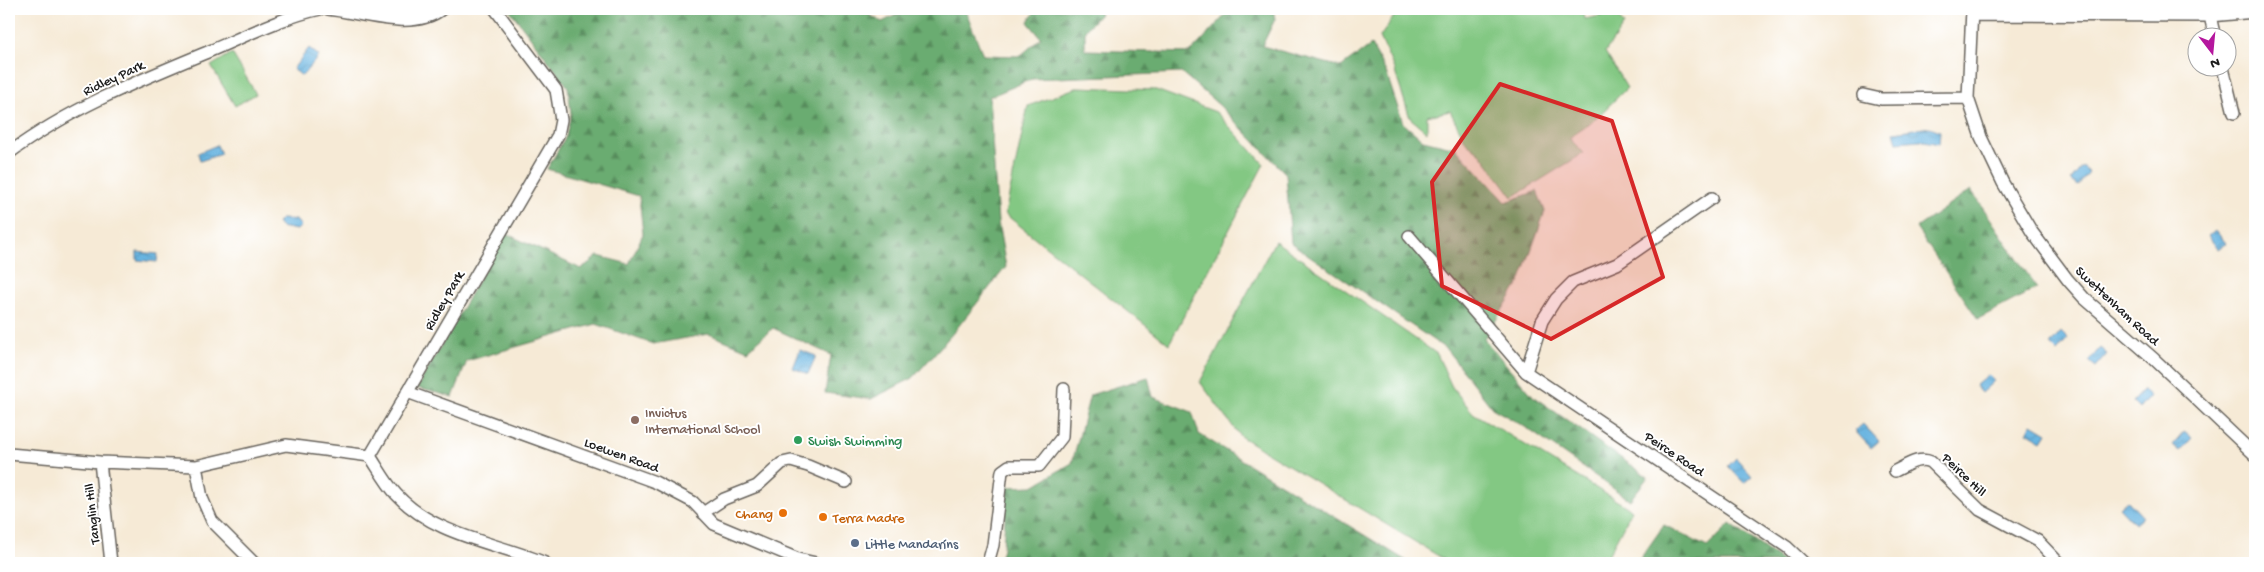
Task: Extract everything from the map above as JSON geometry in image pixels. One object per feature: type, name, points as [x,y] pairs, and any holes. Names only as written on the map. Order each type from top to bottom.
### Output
[{"type":"street","name":"Ridley Park","points":[[9,153],[40,130],[110,93],[226,44],[302,14],[320,9]]},
{"type":"street","points":[[328,9],[413,21],[427,19],[442,9]]},
{"type":"street","name":"Ridley Park","points":[[370,456],[558,135],[561,120],[556,90],[495,9]]},
{"type":"street","points":[[1972,12],[2210,16],[2255,12]]},
{"type":"street","name":"Swettenham Road","points":[[1972,12],[1968,98],[1981,138],[2003,183],[2032,232],[2068,280],[2255,455]]},
{"type":"street","points":[[2210,16],[2213,28]]},
{"type":"street","points":[[2225,78],[2234,113]]},
{"type":"street","points":[[1863,95],[1890,99],[1968,98]]},
{"type":"street","points":[[1526,372],[1542,321],[1556,299],[1573,282],[1617,264],[1712,198]]},
{"type":"street","name":"Peirce Road","points":[[1409,236],[1526,372],[1788,548],[1804,563]]},
{"type":"street","points":[[988,563],[993,545],[1002,471],[1009,466],[1039,466],[1047,457],[1062,437],[1064,389]]},
{"type":"street","name":"Loewen Road","points":[[407,392],[655,482],[692,502],[714,524],[798,559],[816,563]]},
{"type":"street","points":[[9,454],[100,462],[196,466],[286,445],[370,456],[396,494],[421,516],[460,535],[544,563]]},
{"type":"street","points":[[703,513],[724,499],[758,486],[782,463],[791,461],[846,482]]},
{"type":"street","name":"Peirce Hill","points":[[1895,471],[1917,461],[1931,462],[1980,510],[2038,541],[2059,563]]},
{"type":"street","name":"Tanglin Hill","points":[[100,462],[111,563]]},
{"type":"street","points":[[196,466],[202,498],[212,521],[254,563]]},
{"type":"highlighted area","points":[[1500,84],[1612,121],[1663,277],[1551,339],[1442,286],[1432,182]]},
{"type":"green space","points":[[509,9],[860,9],[882,22],[908,9],[965,9],[983,55],[1020,56],[1041,38],[1028,22],[1037,9],[1096,9],[1100,14],[1085,30],[1085,50],[1190,53],[1231,9],[1273,9],[1275,19],[1262,46],[1341,67],[1371,45],[1386,72],[1403,123],[1423,140],[1456,148],[1506,202],[1537,191],[1545,211],[1520,282],[1484,339],[1534,397],[1648,477],[1630,500],[1525,427],[1492,408],[1446,349],[1291,243],[1286,174],[1219,105],[1182,73],[1032,79],[989,97],[998,222],[1006,267],[953,333],[913,378],[871,399],[825,393],[831,355],[773,328],[748,350],[709,334],[653,344],[596,324],[467,361],[453,397],[417,388],[505,233],[581,269],[598,256],[629,264],[643,234],[639,196],[547,169],[566,136],[571,114],[568,87]]},
{"type":"green space","points":[[1399,9],[1583,9],[1585,19],[1615,13],[1624,25],[1605,52],[1627,88],[1590,124],[1569,138],[1584,153],[1513,197],[1481,154],[1466,142],[1450,111],[1427,116],[1427,132],[1410,118],[1394,69],[1380,37]]},
{"type":"green space","points":[[232,53],[256,94],[235,106],[211,66]]},
{"type":"green space","points":[[1078,87],[1156,90],[1216,112],[1264,164],[1169,344],[1005,214],[1028,106]]},
{"type":"green space","points":[[1971,190],[2037,288],[1978,319],[1916,228]]},
{"type":"green space","points":[[1275,241],[1437,354],[1452,387],[1473,413],[1632,510],[1604,563],[1450,563],[1240,436],[1200,382]]},
{"type":"green space","points":[[1148,377],[1153,397],[1192,412],[1199,434],[1410,563],[999,563],[1003,548],[1007,487],[1033,486],[1072,463],[1090,395]]},
{"type":"green space","points":[[1730,524],[1785,563],[1637,563],[1664,525],[1707,547]]},
{"type":"water","points":[[309,48],[319,56],[302,76],[293,69]]},
{"type":"water","points":[[1930,127],[1940,131],[1939,144],[1919,140],[1897,142],[1894,132]]},
{"type":"water","points":[[217,145],[221,154],[200,161],[198,153]]},
{"type":"water","points":[[2082,167],[2089,173],[2078,186],[2071,180]]},
{"type":"water","points":[[281,219],[296,220],[301,226],[297,230],[280,227],[277,223]]},
{"type":"water","points":[[2215,230],[2226,243],[2218,249],[2208,236]]},
{"type":"water","points":[[137,252],[158,254],[157,262],[137,260]]},
{"type":"water","points":[[2061,332],[2068,339],[2057,352],[2050,345]]},
{"type":"water","points":[[2100,348],[2107,354],[2096,367],[2089,361]]},
{"type":"water","points":[[800,350],[816,356],[808,374],[793,368]]},
{"type":"water","points":[[1988,375],[1994,381],[1981,393],[1975,386]]},
{"type":"water","points":[[2143,390],[2150,396],[2139,409],[2132,402]]},
{"type":"water","points":[[1863,424],[1879,441],[1871,448],[1855,431]]},
{"type":"water","points":[[2032,424],[2047,433],[2042,441],[2027,432]]},
{"type":"water","points":[[2184,432],[2192,438],[2180,451],[2173,445]]},
{"type":"water","points":[[1736,458],[1752,476],[1744,483],[1728,466]]},
{"type":"water","points":[[2127,500],[2143,517],[2135,524],[2119,507]]},
{"type":"place","name":"Invictus International School","points":[[635,420]]},
{"type":"place","name":"Swish Swimming","points":[[798,440]]},
{"type":"place","name":"Chang","points":[[783,513]]},
{"type":"place","name":"Terra Madre","points":[[823,517]]},
{"type":"place","name":"Little Mandaríns","points":[[855,543]]}]
